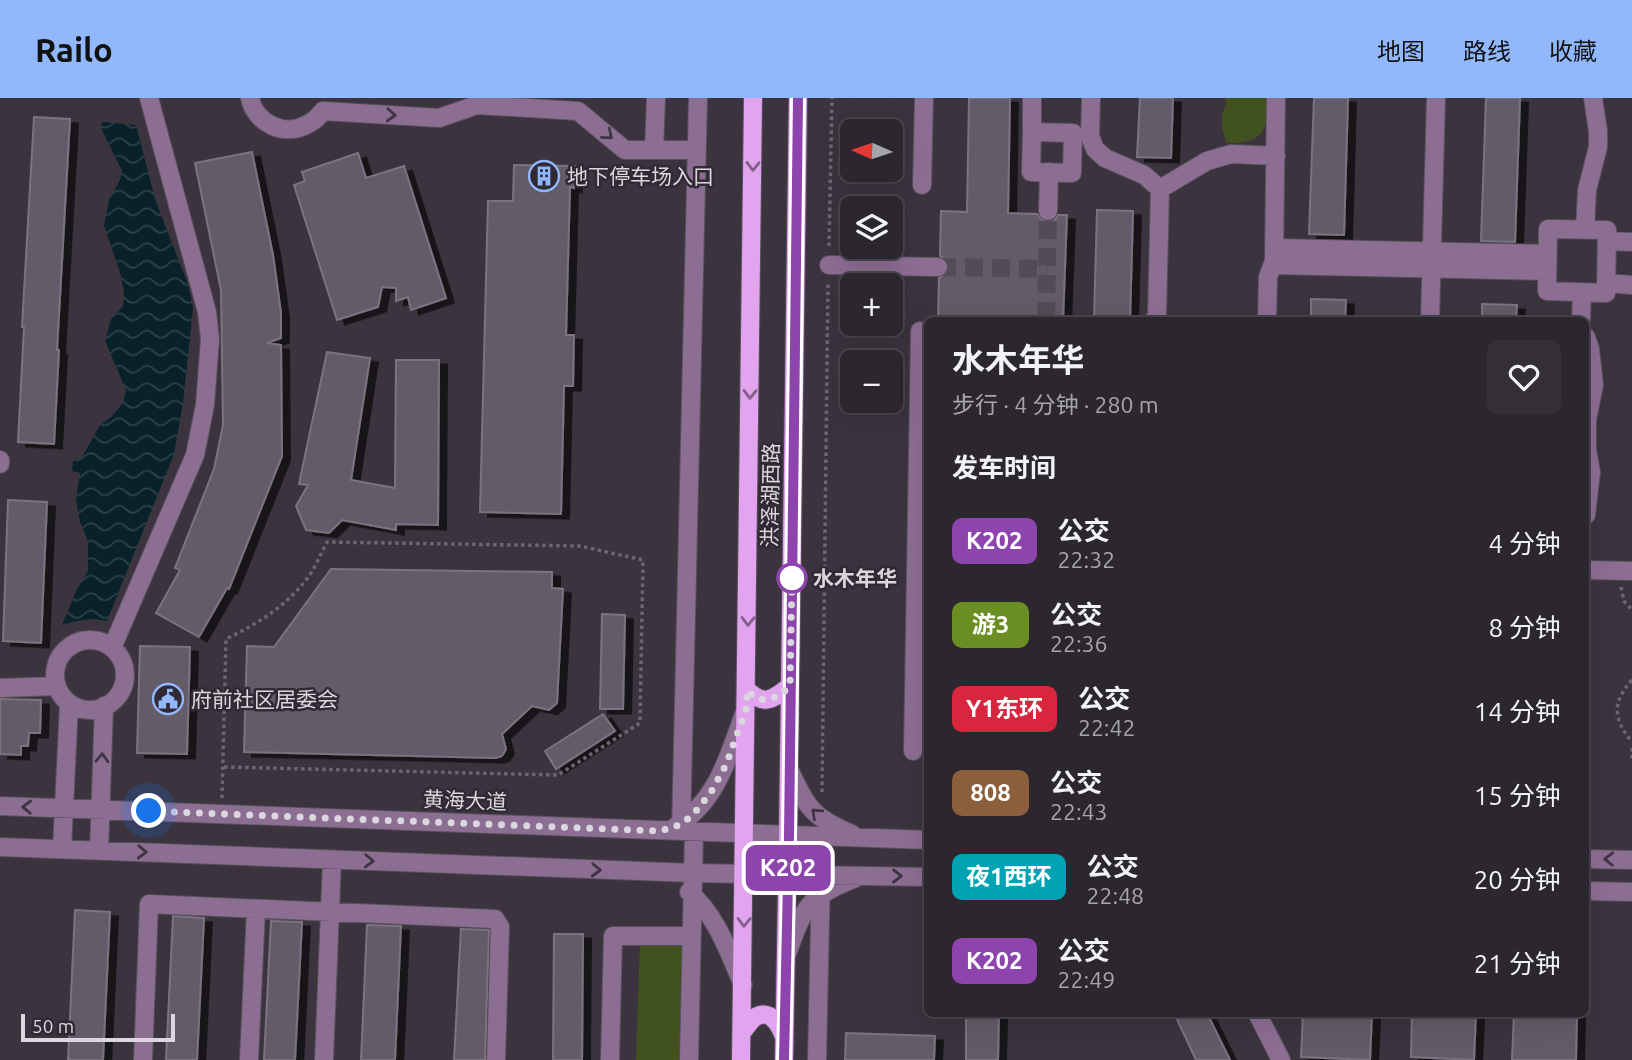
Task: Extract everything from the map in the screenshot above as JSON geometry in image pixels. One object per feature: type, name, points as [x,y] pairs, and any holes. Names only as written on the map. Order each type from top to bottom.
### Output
[{"type":"main road","name":"洪泽湖西路","points":[[741,1060],[753,98]]},
{"type":"main road","name":"洪泽湖西路","points":[[784,1060],[798,98]]},
{"type":"main road","points":[[747,698],[754,696],[761,700],[771,700],[790,687]]},
{"type":"main road","points":[[742,1032],[755,1017],[771,1016],[779,1023],[785,1037]]},
{"type":"street","points":[[112,648],[195,456],[205,405],[210,339],[207,313],[149,98]]},
{"type":"street","points":[[233,98],[250,98],[257,114],[267,123],[291,130],[304,127],[323,111],[439,117],[477,105],[578,111],[625,150],[696,150]]},
{"type":"street","points":[[654,150],[656,98]]},
{"type":"street","points":[[689,1060],[693,873],[686,829],[698,98]]},
{"type":"street","points":[[922,185],[924,98]]},
{"type":"street","points":[[1032,98],[1031,172],[1072,173],[1073,133],[1032,132]]},
{"type":"street","points":[[1091,98],[1090,136],[1095,149],[1105,158],[1144,175],[1160,190],[1157,317]]},
{"type":"street","points":[[1267,317],[1273,256],[1276,98]]},
{"type":"street","points":[[1430,317],[1436,98]]},
{"type":"street","points":[[1585,230],[1587,190],[1598,147],[1593,98]]},
{"type":"street","points":[[1073,150],[1095,149]]},
{"type":"street","points":[[1160,190],[1207,161],[1231,155],[1276,156]]},
{"type":"street","points":[[1048,211],[1049,172]]},
{"type":"street","points":[[1548,229],[1607,230],[1606,241],[1606,293],[1547,291],[1548,229]]},
{"type":"street","points":[[1606,241],[1632,242]]},
{"type":"street","points":[[1273,256],[1547,262]]},
{"type":"street","points":[[829,265],[938,267]]},
{"type":"street","points":[[1606,284],[1632,285]]},
{"type":"street","points":[[1581,317],[1582,292]]},
{"type":"street","points":[[913,751],[922,605],[920,331]]},
{"type":"street","points":[[1589,346],[1594,386],[1589,411]]},
{"type":"street","points":[[1589,461],[1589,489]]},
{"type":"street","points":[[1589,570],[1632,571]]},
{"type":"street","points":[[80,641],[102,642],[120,657],[124,667],[121,690],[114,700],[104,706],[81,709],[69,704],[57,687],[57,664],[62,654],[80,641]]},
{"type":"street","points":[[0,688],[57,687]]},
{"type":"street","points":[[686,829],[726,765],[747,698]]},
{"type":"street","points":[[62,849],[69,704]]},
{"type":"street","points":[[99,851],[104,706]]},
{"type":"street","points":[[789,769],[806,803],[822,820],[862,838]]},
{"type":"street","name":"黄海大道","points":[[0,806],[659,831],[686,829],[745,834],[924,840]]},
{"type":"street","points":[[0,847],[649,872],[924,877]]},
{"type":"street","points":[[1589,859],[1632,860]]},
{"type":"street","points":[[324,1060],[332,860]]},
{"type":"street","points":[[649,872],[676,883],[706,910],[719,929],[743,985]]},
{"type":"street","points":[[817,1060],[821,875]]},
{"type":"street","points":[[786,957],[807,907],[838,885],[862,875]]},
{"type":"street","points":[[1589,891],[1632,892]]},
{"type":"street","points":[[144,1060],[149,904],[495,919],[500,927],[496,1060]]},
{"type":"street","points":[[249,1060],[256,909]]},
{"type":"street","points":[[610,1060],[613,936],[692,936]]},
{"type":"street","points":[[1259,1017],[1281,1060]]},
{"type":"path","points":[[822,820],[832,98]]},
{"type":"path","points":[[221,814],[226,639],[273,613],[309,575],[327,542],[580,546],[643,560],[640,723],[558,775],[223,767]]},
{"type":"path","points":[[1632,680],[1624,688],[1616,710],[1619,721],[1632,742]]},
{"type":"path","points":[[1632,748],[1632,760]]},
{"type":"green space","points":[[1225,98],[1267,98],[1265,126],[1258,136],[1243,142],[1226,142],[1222,122],[1227,103]]},
{"type":"green space","points":[[640,945],[684,946],[679,1060],[636,1060]]},
{"type":"water","points":[[103,122],[136,125],[155,199],[188,284],[193,308],[183,403],[174,454],[107,621],[95,619],[62,625],[77,589],[88,571],[88,541],[80,522],[76,500],[80,473],[72,471],[73,460],[81,459],[100,425],[123,403],[126,390],[105,341],[111,319],[123,306],[124,293],[104,225],[109,200],[122,171],[100,126]]},
{"type":"building","points":[[969,98],[1010,98],[1008,213],[1037,214],[1047,222],[1054,221],[1058,215],[1067,215],[1063,317],[938,317],[939,278],[947,273],[949,268],[948,261],[940,256],[941,211],[967,212]]},
{"type":"building","points":[[1140,98],[1173,98],[1171,158],[1137,157]]},
{"type":"building","points":[[1314,98],[1348,98],[1344,235],[1309,234]]},
{"type":"building","points":[[1486,98],[1520,98],[1515,242],[1481,241]]},
{"type":"building","points":[[34,117],[70,119],[54,444],[18,442]]},
{"type":"building","points":[[252,152],[273,255],[281,313],[281,338],[267,343],[281,345],[282,456],[229,589],[227,588],[199,637],[156,613],[180,570],[175,568],[214,469],[223,425],[221,290],[195,163]]},
{"type":"building","points":[[358,153],[366,178],[404,166],[446,298],[411,310],[408,297],[396,301],[396,288],[382,287],[378,307],[337,320],[294,185],[305,181],[302,172]]},
{"type":"building","points":[[514,165],[575,166],[574,188],[570,187],[566,335],[574,335],[573,386],[564,386],[561,514],[480,512],[488,201],[513,201]]},
{"type":"building","points":[[1097,210],[1133,211],[1130,317],[1094,317]]},
{"type":"building","points":[[1311,299],[1346,300],[1345,317],[1311,317]]},
{"type":"building","points":[[1482,304],[1517,305],[1516,317],[1482,317]]},
{"type":"building","points":[[327,352],[370,358],[351,480],[395,488],[396,360],[439,360],[438,525],[396,524],[396,530],[342,520],[329,533],[306,530],[296,506],[308,485],[299,484]]},
{"type":"building","points":[[8,500],[47,502],[41,643],[3,641]]},
{"type":"building","points":[[331,569],[552,572],[552,588],[563,589],[557,703],[549,710],[532,706],[502,734],[506,749],[502,756],[496,758],[244,752],[247,646],[274,647]]},
{"type":"building","points":[[602,614],[625,615],[623,709],[600,709]]},
{"type":"building","points":[[140,646],[190,647],[187,754],[137,753]]},
{"type":"building","points":[[0,699],[41,700],[40,733],[29,733],[28,746],[21,746],[21,755],[0,754]]},
{"type":"building","points":[[603,714],[615,731],[556,769],[545,751]]},
{"type":"building","points":[[75,910],[110,912],[103,1060],[68,1060]]},
{"type":"building","points":[[173,916],[204,918],[197,1060],[166,1060]]},
{"type":"building","points":[[271,921],[302,922],[295,1060],[264,1060]]},
{"type":"building","points":[[367,925],[401,926],[395,1060],[361,1060]]},
{"type":"building","points":[[461,929],[489,930],[485,1060],[454,1060]]},
{"type":"building","points":[[554,934],[583,934],[582,1060],[553,1060]]},
{"type":"building","points":[[966,1017],[999,1017],[998,1060],[966,1060]]},
{"type":"building","points":[[1176,1017],[1209,1017],[1230,1060],[1196,1060]]},
{"type":"building","points":[[1303,1017],[1372,1017],[1370,1060],[1301,1057]]},
{"type":"building","points":[[1412,1017],[1476,1017],[1474,1060],[1411,1057]]},
{"type":"building","points":[[1514,1017],[1577,1017],[1576,1060],[1512,1060]]},
{"type":"building","points":[[846,1033],[935,1036],[934,1060],[845,1060]]},
{"type":"tunnel","points":[[1046,317],[1048,211]]},
{"type":"tunnel","points":[[938,267],[1047,269]]},
{"type":"bus line","name":"K202","points":[[784,1060],[798,98]]},
{"type":"place","name":"地下停车场入口","points":[[544,176]]},
{"type":"place","name":"水木年华","points":[[792,578]]},
{"type":"place","name":"府前社区居委会","points":[[168,699]]},
{"type":"route","points":[[149,811],[659,831],[675,827],[699,808],[726,765],[747,707],[747,690],[761,700],[771,700],[790,687],[792,578]]}]
